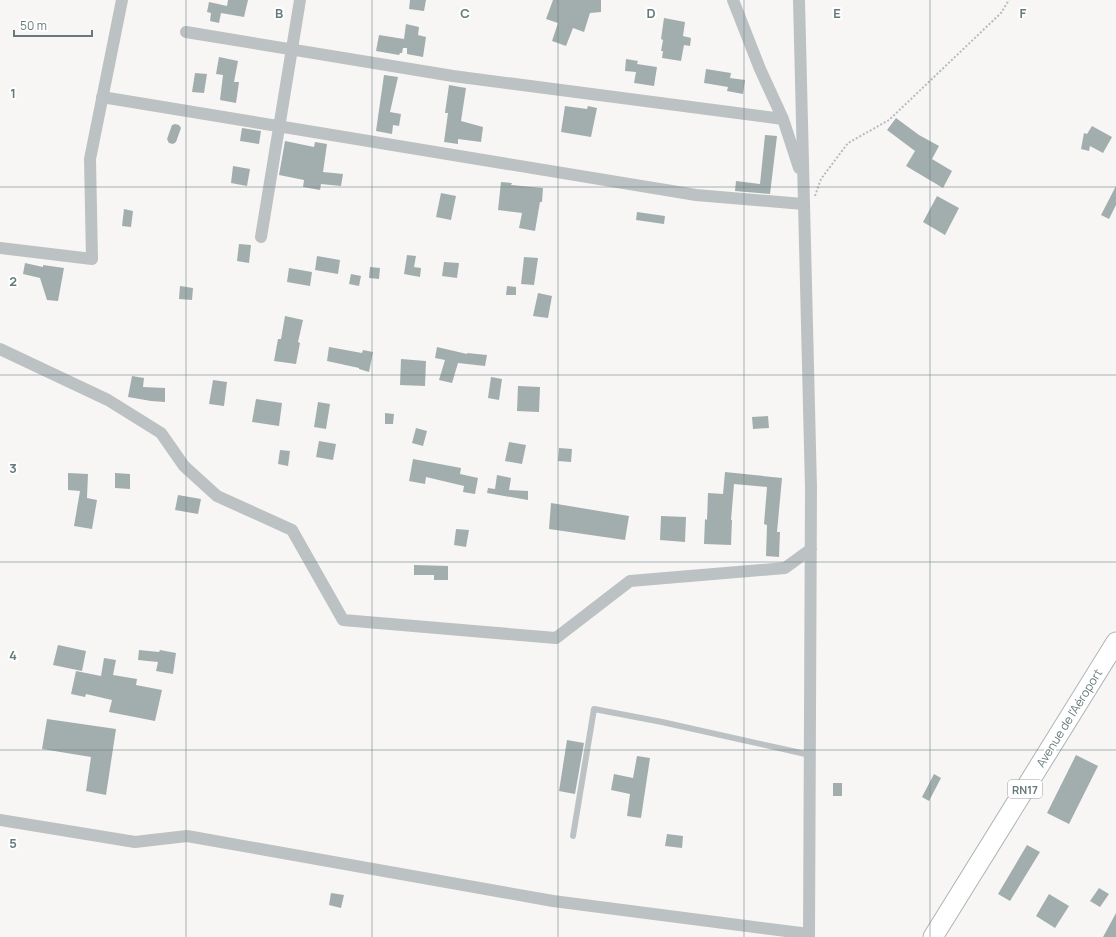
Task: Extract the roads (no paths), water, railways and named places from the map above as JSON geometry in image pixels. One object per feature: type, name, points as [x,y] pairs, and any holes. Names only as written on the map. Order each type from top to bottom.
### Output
[{"type":"main road","name":"Avenue de l'Aéroport","points":[[934,937],[1116,642]]},
{"type":"street","points":[[0,248],[92,259],[90,159],[122,0]]},
{"type":"street","points":[[261,237],[300,0]]},
{"type":"street","points":[[0,820],[135,842],[187,836],[553,901],[809,936],[811,488],[809,202],[783,119],[760,69],[733,0]]},
{"type":"street","points":[[799,0],[803,180]]},
{"type":"street","points":[[186,32],[453,76],[783,119]]},
{"type":"street","points":[[102,97],[696,195],[809,202]]},
{"type":"street","points":[[0,349],[108,400],[121,408],[161,433],[184,466],[217,496],[292,530],[343,620],[556,638],[630,581],[785,568],[811,549]]},
{"type":"lane","points":[[573,836],[594,709],[662,722],[810,755]]}]
